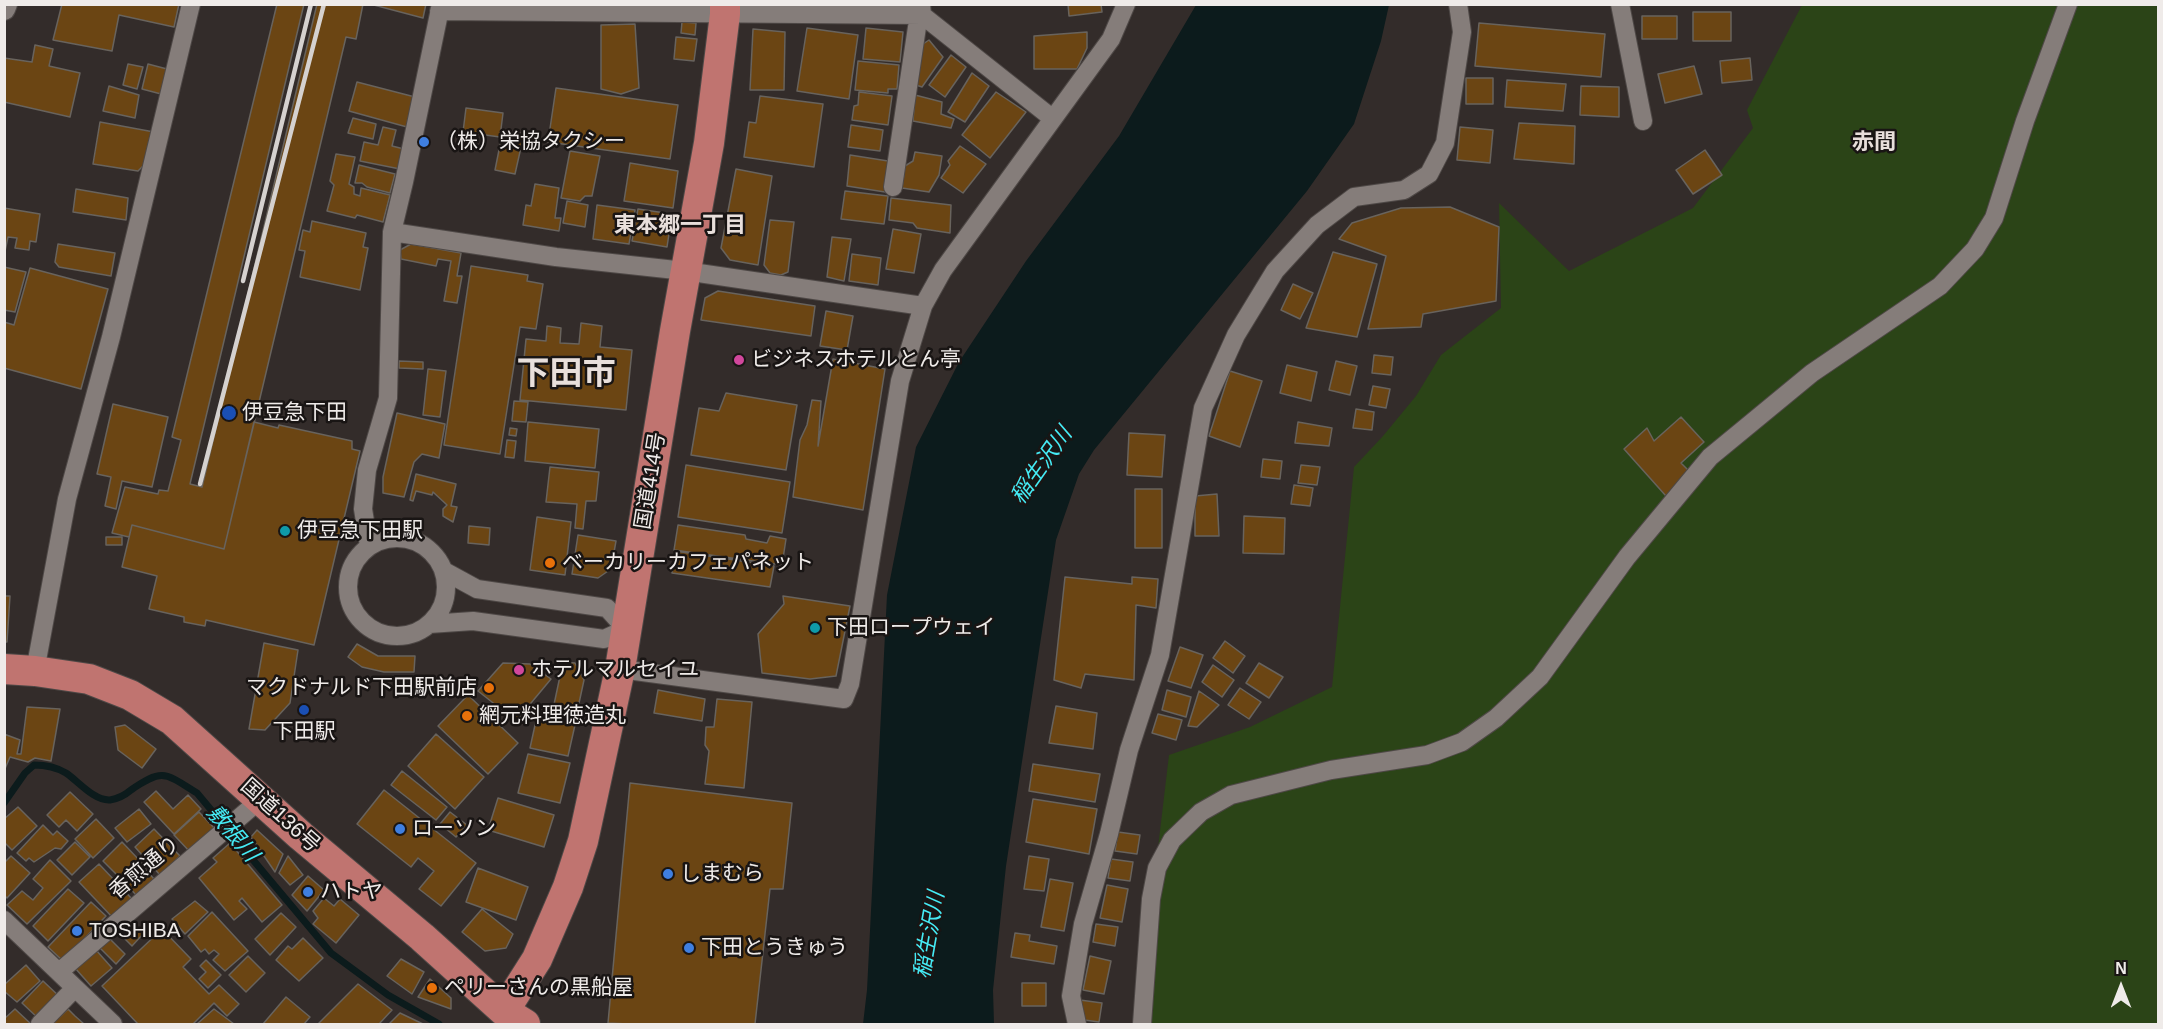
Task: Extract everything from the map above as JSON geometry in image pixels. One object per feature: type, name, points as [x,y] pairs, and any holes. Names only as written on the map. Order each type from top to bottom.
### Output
[{"type":"highway","name":"国道414号","points":[[506,1020],[537,959],[568,887],[583,841],[620,669],[685,271],[709,143],[725,9]]},
{"type":"highway","name":"国道136号","points":[[4,669],[88,679],[130,695],[172,720],[301,836],[422,937],[506,1020]]},
{"type":"street","points":[[4,9],[6,4]]},
{"type":"street","points":[[35,671],[67,499],[111,337],[191,4]]},
{"type":"street","points":[[620,669],[844,699],[850,684],[900,381],[922,306],[943,270],[1111,39],[1126,4]]},
{"type":"street","points":[[1077,1024],[1071,996],[1083,924],[1130,750],[1160,655],[1203,408],[1236,335],[1275,271],[1317,225],[1354,197],[1404,190],[1429,174],[1444,143],[1462,32],[1458,4]]},
{"type":"street","points":[[1620,4],[1643,121]]},
{"type":"street","points":[[1142,1024],[1150,899],[1157,868],[1172,840],[1201,812],[1231,795],[1331,770],[1427,755],[1462,742],[1496,718],[1540,677],[1627,557],[1710,457],[1812,373],[1940,286],[1975,249],[1995,218],[2025,121],[2068,4]]},
{"type":"street","points":[[369,546],[363,509],[367,470],[388,398],[392,232],[440,8],[921,10],[1052,118]]},
{"type":"street","points":[[893,187],[916,27],[921,10]]},
{"type":"street","points":[[392,232],[556,257],[685,271],[922,306]]},
{"type":"street","points":[[429,624],[439,613],[445,600],[444,571],[434,555],[418,543],[393,538],[369,546],[356,560],[349,577],[349,596],[356,613],[369,627],[386,634],[405,635],[429,624],[473,621],[604,639],[626,629],[607,608],[477,589],[444,571]]},
{"type":"street","name":"香煎通り","points":[[58,972],[261,799]]},
{"type":"street","points":[[4,920],[113,1024]]},
{"type":"street","points":[[40,1024],[75,988]]},
{"type":"green space","points":[[1802,5],[2158,5],[2158,1024],[1145,1024],[1157,856],[1169,755],[1250,727],[1332,687],[1354,467],[1416,396],[1441,355],[1501,308],[1499,203],[1569,271],[1693,208],[1753,128],[1747,110]]},
{"type":"water","name":"稲生沢川","points":[[1196,5],[1389,5],[1381,41],[1354,124],[1307,191],[1094,450],[1079,474],[1056,540],[1006,866],[993,990],[994,1024],[863,1024],[867,990],[887,595],[916,447],[959,362],[1026,261],[1119,136]]},
{"type":"building","points":[[62,4],[179,4],[174,27],[119,15],[112,51],[53,40]]},
{"type":"building","points":[[277,4],[304,4],[190,484],[202,487],[317,4],[363,4],[356,39],[346,37],[224,549],[132,525],[129,537],[112,533],[125,487],[158,494],[159,490],[168,491],[181,440],[172,437]]},
{"type":"building","points":[[370,4],[426,4],[423,18]]},
{"type":"building","points":[[1068,4],[1101,4],[1102,12],[1069,16]]},
{"type":"building","points":[[1693,12],[1731,12],[1731,41],[1693,41]]},
{"type":"building","points":[[1642,16],[1677,16],[1677,39],[1642,39]]},
{"type":"building","points":[[682,22],[696,23],[695,35],[681,33]]},
{"type":"building","points":[[1479,23],[1605,34],[1601,77],[1475,66]]},
{"type":"building","points":[[635,24],[639,88],[621,94],[601,89],[601,25]]},
{"type":"building","points":[[807,28],[858,35],[849,99],[797,91]]},
{"type":"building","points":[[866,28],[903,32],[900,62],[863,59]]},
{"type":"building","points":[[753,29],[785,32],[784,90],[750,90]]},
{"type":"building","points":[[1087,32],[1087,48],[1077,69],[1034,69],[1034,36]]},
{"type":"building","points":[[676,37],[697,39],[694,61],[674,59]]},
{"type":"building","points":[[929,40],[943,57],[922,87],[916,85],[923,44]]},
{"type":"building","points":[[35,45],[53,49],[49,66],[80,73],[70,117],[4,102],[4,58],[32,62]]},
{"type":"building","points":[[951,55],[966,67],[945,97],[929,85]]},
{"type":"building","points":[[1750,58],[1752,80],[1722,83],[1720,61]]},
{"type":"building","points":[[858,61],[899,65],[897,89],[888,89],[888,93],[855,90]]},
{"type":"building","points":[[128,64],[143,67],[137,89],[123,85]]},
{"type":"building","points":[[148,64],[167,69],[161,94],[142,89]]},
{"type":"building","points":[[1694,66],[1702,94],[1665,103],[1658,74]]},
{"type":"building","points":[[972,73],[989,86],[965,122],[948,112]]},
{"type":"building","points":[[1466,78],[1493,78],[1493,104],[1466,104]]},
{"type":"building","points":[[1507,80],[1566,84],[1563,111],[1505,107]]},
{"type":"building","points":[[357,82],[415,97],[407,127],[349,111]]},
{"type":"building","points":[[109,86],[139,95],[135,118],[103,111]]},
{"type":"building","points":[[1581,86],[1619,87],[1619,117],[1580,115]]},
{"type":"building","points":[[556,88],[678,105],[670,159],[548,142]]},
{"type":"building","points":[[859,92],[892,96],[888,125],[852,120],[854,106],[858,105]]},
{"type":"building","points":[[996,92],[1026,112],[990,158],[962,135]]},
{"type":"building","points":[[915,95],[942,102],[941,114],[954,119],[951,128],[913,121]]},
{"type":"building","points":[[760,96],[823,104],[814,167],[744,157],[749,122],[756,123]]},
{"type":"building","points":[[466,108],[503,113],[500,137],[463,132]]},
{"type":"building","points":[[353,118],[376,124],[373,139],[348,133]]},
{"type":"building","points":[[100,122],[154,132],[151,158],[138,171],[93,164]]},
{"type":"building","points":[[1519,123],[1575,126],[1574,164],[1514,159]]},
{"type":"building","points":[[851,125],[883,130],[880,151],[848,147]]},
{"type":"building","points":[[383,127],[396,130],[392,146],[404,149],[400,169],[360,161],[364,142],[378,145]]},
{"type":"building","points":[[1460,127],[1493,130],[1490,163],[1457,160]]},
{"type":"building","points":[[503,130],[524,134],[515,174],[495,170]]},
{"type":"building","points":[[960,146],[986,164],[963,193],[941,178],[950,165],[948,161]]},
{"type":"building","points":[[1705,150],[1722,175],[1693,194],[1676,170]]},
{"type":"building","points":[[570,151],[600,156],[592,196],[585,196],[580,201],[561,198]]},
{"type":"building","points":[[915,152],[942,156],[939,175],[929,192],[902,188],[905,166],[913,161]]},
{"type":"building","points":[[336,154],[355,157],[349,184],[354,187],[354,194],[360,196],[361,188],[390,195],[383,222],[357,215],[355,218],[327,211],[334,185],[330,181]]},
{"type":"building","points":[[850,155],[888,161],[885,192],[847,186]]},
{"type":"building","points":[[630,163],[678,171],[673,208],[624,201]]},
{"type":"building","points":[[359,165],[395,174],[390,193],[367,187],[362,183],[355,183]]},
{"type":"building","points":[[736,169],[772,176],[758,265],[730,260],[721,248]]},
{"type":"building","points":[[535,184],[559,188],[555,218],[561,218],[559,231],[523,225],[526,205],[531,206]]},
{"type":"building","points":[[76,189],[128,198],[126,220],[73,212]]},
{"type":"building","points":[[845,191],[888,196],[884,224],[841,219]]},
{"type":"building","points":[[891,198],[951,205],[950,233],[917,228],[913,223],[889,220]]},
{"type":"building","points":[[567,201],[588,205],[585,227],[563,223]]},
{"type":"building","points":[[597,205],[635,210],[629,244],[593,239]]},
{"type":"building","points":[[1450,207],[1499,227],[1496,301],[1423,314],[1421,327],[1368,329],[1386,256],[1339,239],[1352,223],[1401,208]]},
{"type":"building","points":[[4,208],[40,214],[36,242],[30,241],[29,250],[15,248],[17,238],[8,237],[4,256]]},
{"type":"building","points":[[638,209],[672,214],[667,247],[632,241]]},
{"type":"building","points":[[770,220],[794,222],[788,272],[781,275],[770,273],[764,265]]},
{"type":"building","points":[[312,221],[366,233],[363,247],[368,248],[360,290],[300,277],[305,251],[299,250],[303,230],[310,232]]},
{"type":"building","points":[[893,229],[921,234],[914,273],[886,269]]},
{"type":"building","points":[[832,237],[851,239],[844,281],[827,277]]},
{"type":"building","points":[[58,244],[115,253],[111,276],[59,267],[55,262]]},
{"type":"building","points":[[411,244],[461,253],[457,276],[462,276],[457,303],[444,301],[451,261],[438,259],[436,266],[401,259],[400,250]]},
{"type":"building","points":[[1333,252],[1377,264],[1357,337],[1306,328]]},
{"type":"building","points":[[852,254],[881,258],[878,285],[849,281]]},
{"type":"building","points":[[471,266],[528,275],[527,281],[543,284],[536,329],[520,327],[500,454],[444,445]]},
{"type":"building","points":[[4,267],[26,272],[15,312],[4,310]]},
{"type":"building","points":[[30,268],[108,289],[81,389],[4,368],[4,322],[14,325]]},
{"type":"building","points":[[1293,284],[1313,293],[1300,319],[1281,310]]},
{"type":"building","points":[[718,291],[815,306],[811,336],[701,320],[705,298]]},
{"type":"building","points":[[826,311],[853,316],[847,350],[820,346]]},
{"type":"building","points":[[581,323],[602,326],[600,347],[632,350],[626,410],[520,400],[526,339],[546,341],[547,326],[561,328],[560,343],[579,344]]},
{"type":"building","points":[[1374,355],[1393,357],[1391,375],[1372,373]]},
{"type":"building","points":[[833,359],[885,369],[863,510],[793,497],[800,440],[807,425],[812,400],[821,401],[818,446]]},
{"type":"building","points":[[399,361],[423,362],[423,369],[399,368]]},
{"type":"building","points":[[1336,361],[1357,366],[1350,395],[1329,390]]},
{"type":"building","points":[[1287,365],[1317,372],[1311,401],[1280,393]]},
{"type":"building","points":[[428,369],[446,371],[440,417],[423,415]]},
{"type":"building","points":[[1230,371],[1262,381],[1240,447],[1209,436]]},
{"type":"building","points":[[1373,386],[1390,389],[1386,408],[1369,405]]},
{"type":"building","points":[[726,393],[797,405],[786,470],[691,455],[699,408],[719,411]]},
{"type":"building","points":[[514,401],[528,402],[526,422],[512,421]]},
{"type":"building","points":[[113,404],[168,417],[152,487],[122,481],[116,509],[105,506],[111,477],[97,474]]},
{"type":"building","points":[[1356,409],[1374,412],[1372,430],[1353,428]]},
{"type":"building","points":[[397,413],[445,424],[439,458],[422,454],[414,462],[404,497],[383,493],[383,477]]},
{"type":"building","points":[[1681,417],[1704,442],[1681,463],[1691,473],[1666,496],[1624,449],[1647,428],[1654,441]]},
{"type":"building","name":"伊豆急下田駅","points":[[254,422],[278,428],[279,425],[352,441],[352,449],[360,451],[314,645],[206,620],[205,626],[184,622],[184,617],[149,609],[157,576],[122,567],[132,525],[224,549]]},
{"type":"building","points":[[528,422],[599,429],[595,468],[525,461]]},
{"type":"building","points":[[1298,422],[1332,428],[1329,446],[1295,443]]},
{"type":"building","points":[[510,428],[517,429],[516,436],[509,435]]},
{"type":"building","points":[[1129,433],[1165,435],[1162,477],[1127,475]]},
{"type":"building","points":[[507,440],[516,441],[514,458],[505,457]]},
{"type":"building","points":[[1263,459],[1282,461],[1280,479],[1261,477]]},
{"type":"building","points":[[686,465],[790,482],[782,533],[678,517]]},
{"type":"building","points":[[1301,465],[1320,467],[1317,485],[1298,483]]},
{"type":"building","points":[[550,467],[599,472],[596,501],[586,501],[583,529],[575,528],[577,504],[546,502]]},
{"type":"building","points":[[416,474],[456,484],[451,506],[457,507],[453,522],[443,516],[443,509],[447,505],[433,492],[432,495],[416,491],[413,501],[410,500]]},
{"type":"building","points":[[1294,485],[1313,488],[1310,506],[1291,504]]},
{"type":"building","points":[[1135,489],[1162,489],[1162,548],[1135,548]]},
{"type":"building","points":[[1217,494],[1219,536],[1195,536],[1195,496]]},
{"type":"building","points":[[1244,516],[1285,518],[1284,554],[1243,553]]},
{"type":"building","points":[[537,517],[571,522],[565,575],[530,570]]},
{"type":"building","points":[[678,525],[745,535],[746,539],[767,543],[770,536],[786,539],[782,565],[674,550]]},
{"type":"building","points":[[469,526],[490,528],[489,545],[468,543]]},
{"type":"building","points":[[578,535],[616,541],[611,569],[598,578],[572,574]]},
{"type":"building","points":[[106,537],[122,537],[122,545],[106,545]]},
{"type":"building","points":[[675,551],[774,566],[770,587],[672,573]]},
{"type":"building","points":[[1065,577],[1132,584],[1132,577],[1158,579],[1156,608],[1136,605],[1134,680],[1085,674],[1081,688],[1054,680]]},
{"type":"building","points":[[4,596],[10,596],[7,642],[4,642]]},
{"type":"building","name":"下田ロープウェイ","points":[[783,596],[850,606],[836,676],[810,679],[762,673],[758,634],[784,604]]},
{"type":"building","points":[[1225,641],[1245,656],[1233,673],[1213,658]]},
{"type":"building","points":[[264,643],[298,650],[290,703],[265,730],[249,729]]},
{"type":"building","points":[[357,644],[378,656],[415,656],[414,672],[384,672],[362,667],[348,657]]},
{"type":"building","points":[[1180,647],[1203,655],[1191,688],[1168,681]]},
{"type":"building","points":[[563,662],[575,663],[584,680],[576,717],[552,714]]},
{"type":"building","points":[[503,663],[530,664],[551,679],[516,721],[478,691]]},
{"type":"building","points":[[1259,663],[1283,677],[1269,698],[1246,683]]},
{"type":"building","points":[[1213,665],[1234,680],[1222,697],[1202,682]]},
{"type":"building","points":[[1240,688],[1261,702],[1249,719],[1228,705]]},
{"type":"building","points":[[658,690],[705,699],[702,721],[654,713]]},
{"type":"building","points":[[1167,690],[1191,697],[1186,717],[1162,710]]},
{"type":"building","points":[[1199,691],[1219,705],[1197,727],[1188,726]]},
{"type":"building","points":[[468,695],[518,743],[488,774],[438,726]]},
{"type":"building","points":[[717,699],[752,702],[744,788],[705,784],[709,751],[705,745],[706,727],[714,727]]},
{"type":"building","points":[[1056,706],[1097,713],[1093,749],[1049,743]]},
{"type":"building","points":[[27,707],[60,709],[51,761],[35,758],[28,762],[10,757],[4,771],[4,734],[20,740],[17,754],[21,754]]},
{"type":"building","points":[[1158,714],[1182,720],[1176,740],[1152,733]]},
{"type":"building","points":[[537,716],[575,725],[568,756],[530,748]]},
{"type":"building","points":[[125,725],[156,749],[142,768],[118,750],[115,727]]},
{"type":"building","points":[[436,734],[484,777],[455,809],[408,766]]},
{"type":"building","points":[[528,754],[570,763],[560,803],[518,793]]},
{"type":"building","points":[[1033,764],[1100,774],[1095,802],[1029,791]]},
{"type":"building","points":[[402,771],[447,807],[436,820],[391,785]]},
{"type":"building","points":[[630,783],[792,803],[783,889],[770,889],[755,1024],[608,1023]]},
{"type":"building","points":[[384,790],[476,863],[441,906],[419,889],[434,871],[418,858],[411,867],[357,824]]},
{"type":"building","points":[[156,791],[173,809],[188,795],[201,809],[174,834],[144,802]]},
{"type":"building","points":[[70,792],[93,814],[77,831],[66,820],[59,827],[47,815]]},
{"type":"building","points":[[498,798],[554,815],[544,847],[488,830]]},
{"type":"building","points":[[1033,799],[1097,809],[1089,854],[1026,842]]},
{"type":"building","points":[[18,807],[37,826],[12,850],[4,842],[4,819]]},
{"type":"building","points":[[139,809],[151,824],[127,842],[115,828]]},
{"type":"building","points":[[199,812],[216,830],[191,853],[174,835]]},
{"type":"building","points":[[450,812],[467,825],[456,837],[440,824]]},
{"type":"building","points":[[96,819],[114,838],[93,858],[75,839]]},
{"type":"building","points":[[43,825],[53,835],[57,831],[68,841],[61,849],[55,848],[34,862],[29,858],[26,861],[17,853]]},
{"type":"building","points":[[154,829],[180,856],[160,875],[135,847]]},
{"type":"building","points":[[257,830],[283,854],[275,872],[251,837]]},
{"type":"building","points":[[1118,832],[1140,835],[1137,854],[1115,851]]},
{"type":"building","points":[[75,842],[90,857],[72,875],[57,860]]},
{"type":"building","points":[[122,842],[142,863],[123,881],[103,861]]},
{"type":"building","points":[[230,843],[282,905],[262,922],[242,898],[239,901],[247,909],[234,920],[199,878],[217,862],[213,858]]},
{"type":"building","points":[[11,856],[30,873],[7,898],[4,895],[4,863]]},
{"type":"building","points":[[288,856],[303,875],[290,885],[279,873]]},
{"type":"building","points":[[1029,856],[1049,859],[1044,891],[1024,889]]},
{"type":"building","points":[[1111,859],[1133,862],[1130,881],[1108,878]]},
{"type":"building","points":[[50,860],[71,881],[27,924],[7,905],[22,891],[33,900],[43,888],[33,879]]},
{"type":"building","points":[[99,864],[133,900],[114,919],[79,882]]},
{"type":"building","points":[[144,868],[155,880],[137,896],[126,884]]},
{"type":"building","points":[[478,868],[528,887],[516,920],[466,902]]},
{"type":"building","name":"ハトヤ","points":[[308,876],[324,890],[307,911],[292,895]]},
{"type":"building","points":[[1050,879],[1073,883],[1064,931],[1041,927]]},
{"type":"building","points":[[1107,885],[1128,889],[1122,922],[1100,918]]},
{"type":"building","points":[[68,889],[84,903],[48,941],[33,926]]},
{"type":"building","points":[[324,898],[334,906],[340,899],[359,915],[336,943],[313,924],[318,918],[313,911]]},
{"type":"building","points":[[195,901],[208,912],[185,934],[172,919]]},
{"type":"building","name":"TOSHIBA","points":[[91,902],[106,916],[63,961],[48,947]]},
{"type":"building","points":[[482,909],[513,934],[506,948],[485,951],[462,932]]},
{"type":"building","points":[[212,912],[248,951],[225,971],[213,960],[219,954],[214,950],[209,954],[205,949],[201,952],[188,936]]},
{"type":"building","points":[[281,913],[296,927],[270,955],[255,939]]},
{"type":"building","points":[[1096,924],[1118,927],[1115,946],[1093,942]]},
{"type":"building","points":[[133,925],[143,934],[132,946],[122,936]]},
{"type":"building","points":[[162,929],[191,959],[183,967],[209,994],[219,985],[239,1004],[227,1016],[214,1003],[193,1024],[138,1024],[102,986]]},
{"type":"building","points":[[1015,933],[1030,935],[1029,941],[1057,946],[1054,964],[1011,957]]},
{"type":"building","points":[[109,938],[125,954],[116,964],[99,947]]},
{"type":"building","points":[[303,938],[323,958],[299,981],[276,960],[288,946],[292,949]]},
{"type":"building","points":[[96,950],[112,968],[91,986],[75,968]]},
{"type":"building","points":[[248,956],[265,973],[246,992],[229,975]]},
{"type":"building","points":[[1090,956],[1111,961],[1104,994],[1083,990]]},
{"type":"building","points":[[401,959],[424,972],[412,994],[387,976]]},
{"type":"building","points":[[206,960],[221,975],[208,988],[199,979],[206,972],[200,966]]},
{"type":"building","points":[[26,965],[40,981],[17,1002],[4,991],[4,985]]},
{"type":"building","name":"ペリーさんの黒船屋","points":[[430,979],[451,998],[451,1009],[418,997]]},
{"type":"building","points":[[43,981],[61,998],[40,1020],[22,1003]]},
{"type":"building","points":[[1022,983],[1046,983],[1046,1006],[1022,1006]]},
{"type":"building","points":[[358,984],[392,1010],[379,1024],[318,1024]]},
{"type":"building","points":[[286,997],[310,1017],[304,1024],[263,1024]]},
{"type":"building","points":[[1080,1000],[1102,1003],[1099,1022],[1077,1019]]},
{"type":"building","points":[[15,1009],[31,1024],[4,1024],[4,1019]]},
{"type":"building","points":[[68,1009],[84,1024],[52,1024]]},
{"type":"building","points":[[214,1009],[234,1024],[197,1024]]},
{"type":"building","points":[[400,1013],[423,1024],[389,1024]]},
{"type":"waterway","name":"敷根川","points":[[4,803],[25,773],[34,765],[62,771],[92,794],[110,800],[126,794],[150,778],[164,776],[178,781],[197,793],[331,953],[388,995],[439,1024]]},
{"type":"railway","points":[[243,281],[311,4]]},
{"type":"railway","points":[[200,484],[324,4]]},
{"type":"place","name":"（株）栄協タクシー","points":[[424,142]]},
{"type":"place","name":"ビジネスホテルとん亭","points":[[739,360]]},
{"type":"place","name":"伊豆急下田","points":[[229,413]]},
{"type":"place","name":"伊豆急下田駅","points":[[285,531]]},
{"type":"place","name":"ベーカリーカフェパネット","points":[[550,563]]},
{"type":"place","name":"下田ロープウェイ","points":[[815,628]]},
{"type":"place","name":"ホテルマルセイユ","points":[[519,670]]},
{"type":"place","name":"マクドナルド下田駅前店","points":[[489,688]]},
{"type":"place","name":"下田駅","points":[[304,710]]},
{"type":"place","name":"網元料理徳造丸","points":[[467,716]]},
{"type":"place","name":"ローソン","points":[[400,829]]},
{"type":"place","name":"しまむら","points":[[668,874]]},
{"type":"place","name":"ハトヤ","points":[[308,892]]},
{"type":"place","name":"TOSHIBA","points":[[77,931]]},
{"type":"place","name":"下田とうきゅう","points":[[689,948]]},
{"type":"place","name":"ペリーさんの黒船屋","points":[[432,988]]},
{"type":"district","name":"赤間","points":[[1874,143]]},
{"type":"district","name":"東本郷一丁目","points":[[680,226]]},
{"type":"district","name":"下田市","points":[[566,375]]}]
